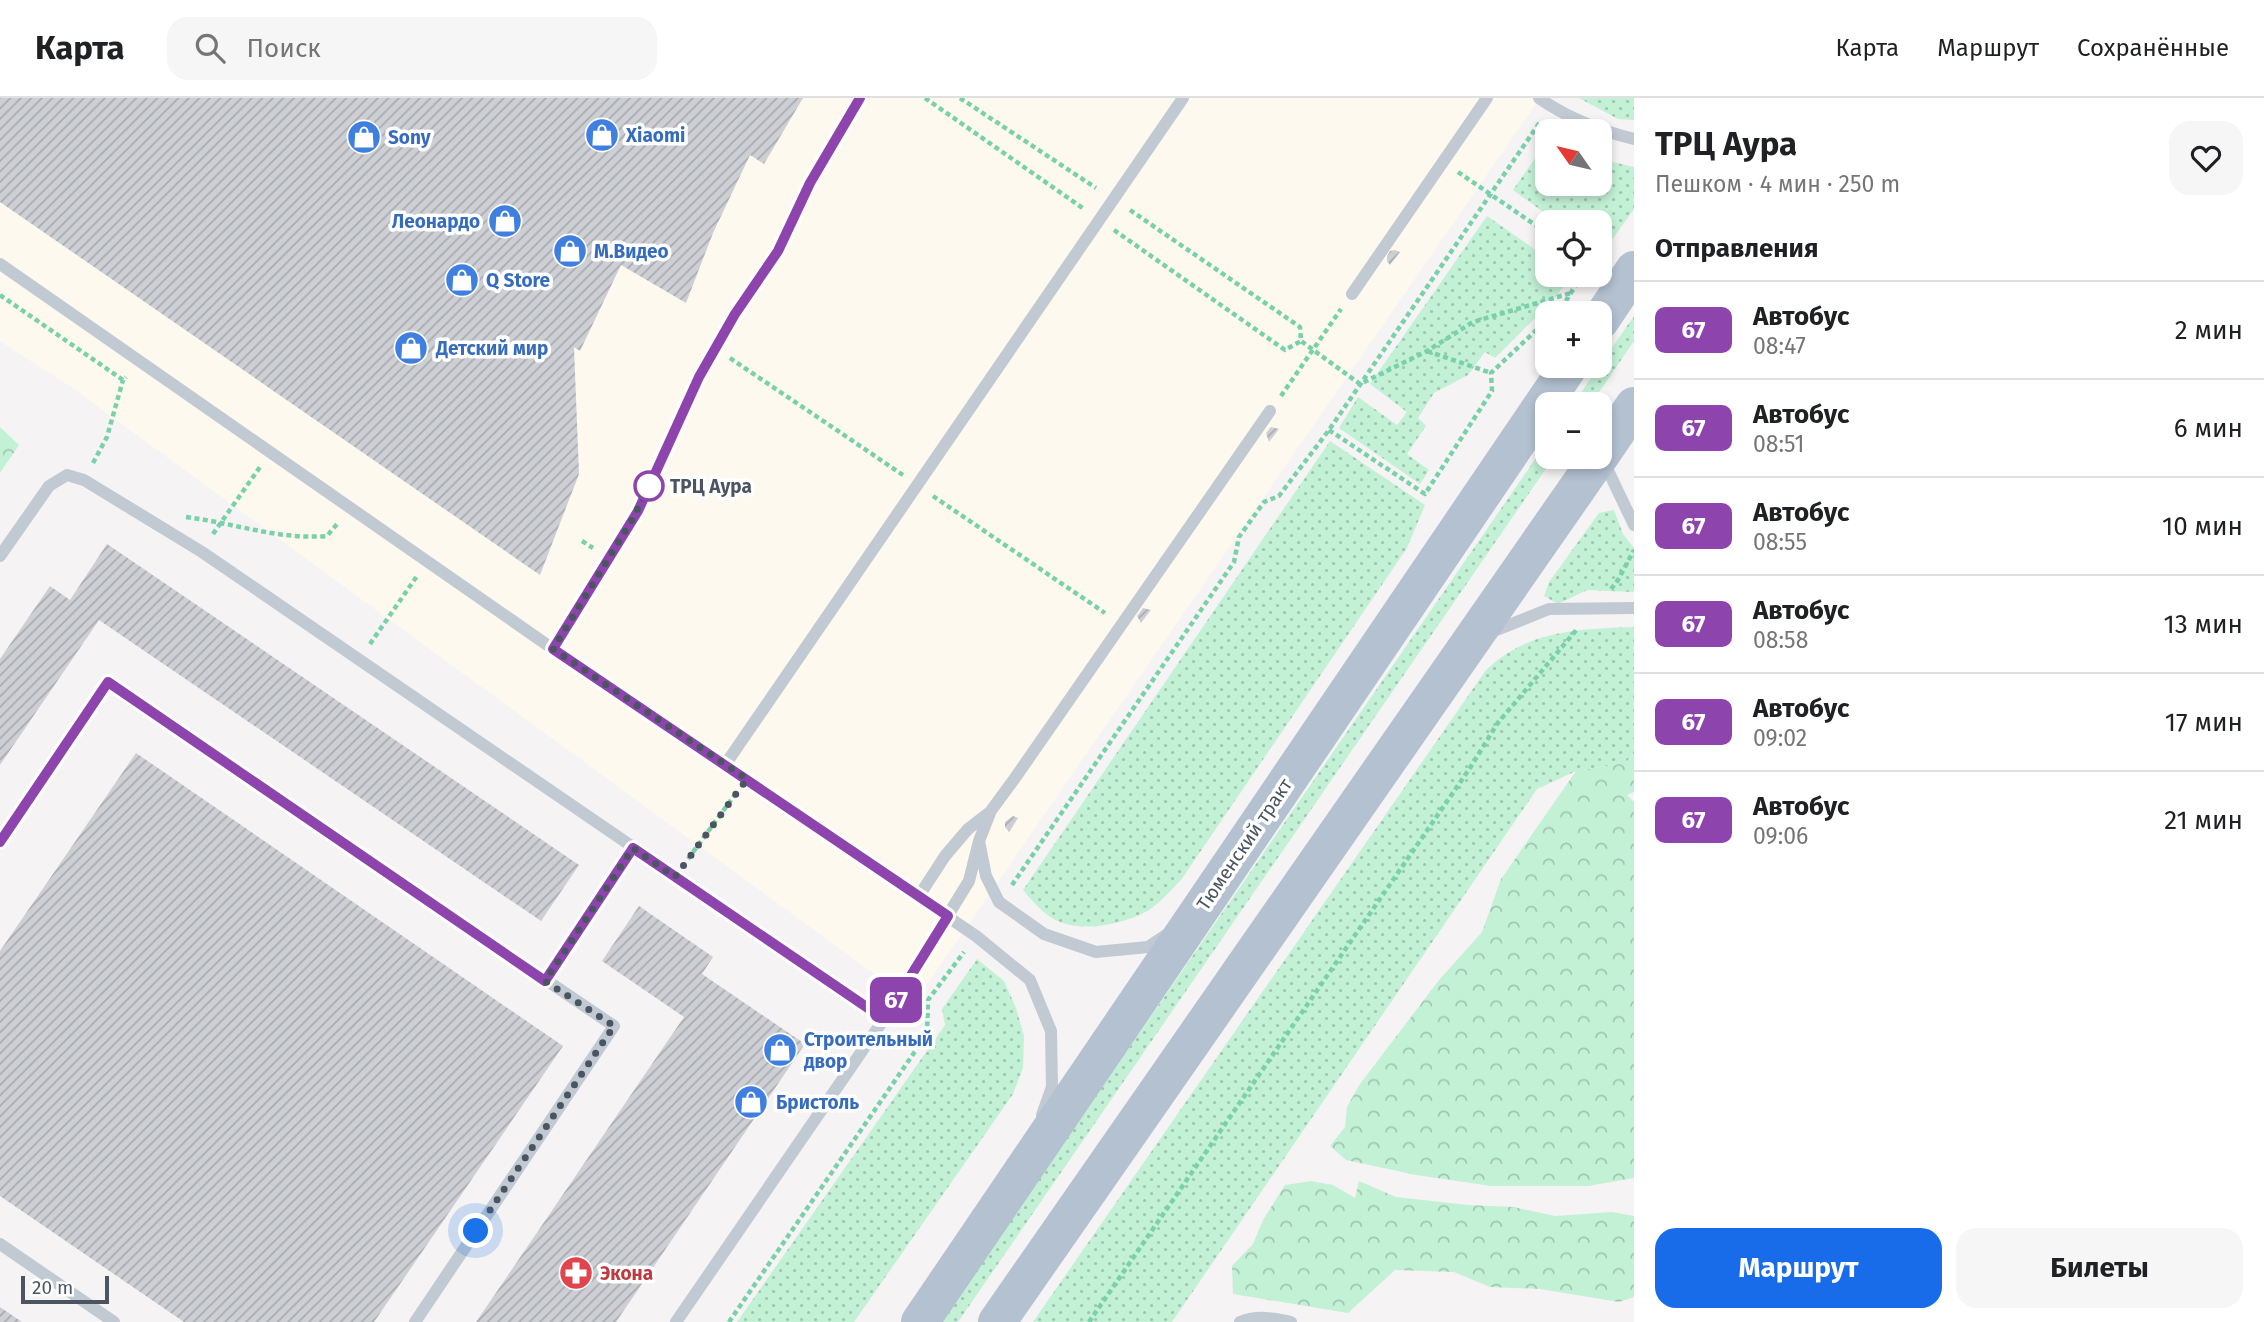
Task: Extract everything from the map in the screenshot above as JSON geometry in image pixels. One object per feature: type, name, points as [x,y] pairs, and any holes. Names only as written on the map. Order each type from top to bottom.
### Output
[{"type":"main road","points":[[1612,303],[1634,270]]},
{"type":"main road","name":"Тюменский тракт","points":[[920,1322],[1561,378]]},
{"type":"main road","points":[[1612,438],[1634,406]]},
{"type":"main road","points":[[998,1322],[1591,469]]},
{"type":"lane","points":[[553,649],[638,511],[699,377],[735,314],[778,251],[810,183],[860,98]]},
{"type":"lane","points":[[725,765],[1183,98]]},
{"type":"lane","points":[[1352,293],[1487,98]]},
{"type":"lane","points":[[1539,98],[1551,107],[1613,134],[1634,139]]},
{"type":"lane","points":[[0,264],[553,649],[948,916],[1030,980],[1051,1031],[1052,1087],[1017,1182]]},
{"type":"lane","points":[[676,1322],[884,1019],[948,916],[969,881],[990,812],[1270,411]]},
{"type":"lane","points":[[1606,469],[1634,525]]},
{"type":"lane","points":[[0,556],[49,486],[67,475],[84,480],[202,552],[884,1019]]},
{"type":"lane","points":[[1473,640],[1549,609],[1634,608]]},
{"type":"lane","points":[[0,842],[108,682],[614,1026],[415,1322]]},
{"type":"lane","points":[[919,896],[968,829],[990,812]]},
{"type":"lane","points":[[979,841],[986,876],[999,902],[1044,934],[1096,952],[1149,947],[1195,916]]},
{"type":"lane","points":[[545,981],[633,848]]},
{"type":"lane","points":[[0,1244],[114,1322]]},
{"type":"lane","points":[[1240,1322],[1249,1318],[1275,1318],[1291,1322]]},
{"type":"path","points":[[960,98],[1300,327],[1301,341],[1360,384]]},
{"type":"path","points":[[999,902],[1234,562],[1239,537],[1264,502],[1279,496],[1329,430],[1551,107]]},
{"type":"path","points":[[1443,161],[1535,225]]},
{"type":"path","points":[[1564,301],[1575,287]]},
{"type":"path","points":[[1270,411],[1352,293]]},
{"type":"path","points":[[1360,384],[1427,351],[1473,322],[1571,293]]},
{"type":"path","points":[[1329,430],[1425,494],[1492,391],[1491,373],[1535,331]]},
{"type":"path","points":[[1427,351],[1491,373]]},
{"type":"path","points":[[84,480],[107,437],[123,380]]},
{"type":"path","points":[[214,533],[271,452]]},
{"type":"path","points":[[136,512],[221,521],[264,533],[306,537],[327,536],[351,508]]},
{"type":"path","points":[[1089,1322],[1470,768],[1497,724],[1596,608],[1618,580],[1634,550]]},
{"type":"path","points":[[371,641],[427,561]]},
{"type":"path","points":[[675,877],[747,779]]},
{"type":"path","points":[[729,1322],[927,1034],[928,1000],[976,936]]},
{"type":"shaded area","points":[[0,98],[1540,98],[914,1003],[71,387],[0,341]]},
{"type":"green space","points":[[1579,98],[1634,98],[1634,120],[1618,119]]},
{"type":"green space","points":[[1535,158],[1535,196],[1612,196],[1612,162],[1634,167],[1634,209],[1612,240],[1612,210],[1540,210],[1513,190]]},
{"type":"green space","points":[[1487,216],[1535,250],[1535,287],[1563,287],[1552,301],[1535,301],[1535,318],[1495,358],[1485,352],[1468,375],[1434,393],[1418,418],[1426,426],[1407,454],[1429,470],[1420,484],[1339,428],[1358,397],[1397,425],[1407,412],[1370,384]]},
{"type":"green space","points":[[1634,316],[1634,341],[1612,373],[1612,348]]},
{"type":"green space","points":[[1591,378],[1609,378],[1599,392],[1581,392]]},
{"type":"green space","points":[[0,427],[19,445],[0,473]]},
{"type":"green space","points":[[1330,441],[1425,505],[1407,548],[1181,880],[1153,907],[1117,923],[1070,925],[1049,916],[1023,890]]},
{"type":"green space","points":[[1535,459],[1535,469],[1546,469],[958,1322],[940,1322]]},
{"type":"green space","points":[[1614,510],[1623,534],[1634,548],[1634,592],[1587,590],[1558,604],[1544,596],[1549,582],[1599,513]]},
{"type":"green space","points":[[1634,627],[1634,754],[1625,763],[1576,771],[1537,789],[1172,1322],[1033,1322],[1486,670],[1502,657],[1537,639],[1574,631]]},
{"type":"green space","points":[[1634,754],[1634,792],[1627,795],[1634,802],[1634,1178],[1588,1186],[1491,1186],[1416,1175],[1346,1160],[1330,1146],[1345,1127],[1347,1107],[1360,1084],[1439,980],[1482,932],[1501,879],[1576,771],[1625,763]]},
{"type":"green space","points":[[977,959],[1004,981],[1024,1036],[1023,1068],[1013,1094],[854,1322],[737,1322],[945,1025],[942,1009]]},
{"type":"green space","points":[[1311,1181],[1333,1185],[1355,1198],[1359,1181],[1396,1197],[1514,1207],[1555,1216],[1612,1212],[1634,1216],[1634,1297],[1619,1302],[1540,1289],[1490,1287],[1454,1272],[1395,1270],[1348,1313],[1233,1294],[1232,1266],[1253,1244],[1263,1220],[1285,1185]]},
{"type":"building","points":[[0,98],[803,98],[764,164],[750,155],[713,233],[686,303],[621,265],[580,351],[574,347],[579,474],[540,575],[0,202]]},
{"type":"building","points":[[1390,251],[1400,252],[1390,265],[1387,256]]},
{"type":"building","points":[[1271,427],[1279,429],[1269,442],[1266,433]]},
{"type":"building","points":[[107,544],[579,865],[541,921],[99,620],[0,765],[0,659],[50,586],[70,600]]},
{"type":"building","points":[[1143,608],[1151,610],[1141,623],[1137,616]]},
{"type":"building","points":[[136,753],[563,1046],[374,1322],[184,1322],[0,1196],[0,951]]},
{"type":"building","points":[[1013,816],[1018,818],[1009,832],[1005,822]]},
{"type":"building","points":[[639,906],[713,957],[702,974],[805,1044],[616,1322],[476,1322],[684,1017],[602,961]]},
{"type":"building","points":[[0,1307],[22,1322],[0,1322]]},
{"type":"bus line","name":"67","points":[[0,842],[108,682],[545,981],[633,848],[884,1019],[948,916],[553,649],[638,511],[699,377],[735,314],[778,251],[810,183],[860,98]]},
{"type":"place","name":"Xiaomi","points":[[602,135]]},
{"type":"place","name":"Sony","points":[[364,137]]},
{"type":"place","name":"Леонардо","points":[[505,221]]},
{"type":"place","name":"М.Видео","points":[[570,251]]},
{"type":"place","name":"Q Store","points":[[462,280]]},
{"type":"place","name":"Детский мир","points":[[411,348]]},
{"type":"place","name":"ТРЦ Аура","points":[[649,486]]},
{"type":"place","name":"Строительный двор","points":[[780,1050]]},
{"type":"place","name":"Бристоль","points":[[751,1102]]},
{"type":"place","name":"Экона","points":[[576,1273]]},
{"type":"route","points":[[476,1231],[614,1026],[545,981],[633,848],[675,877],[747,779],[553,649],[638,511],[649,486]]}]
